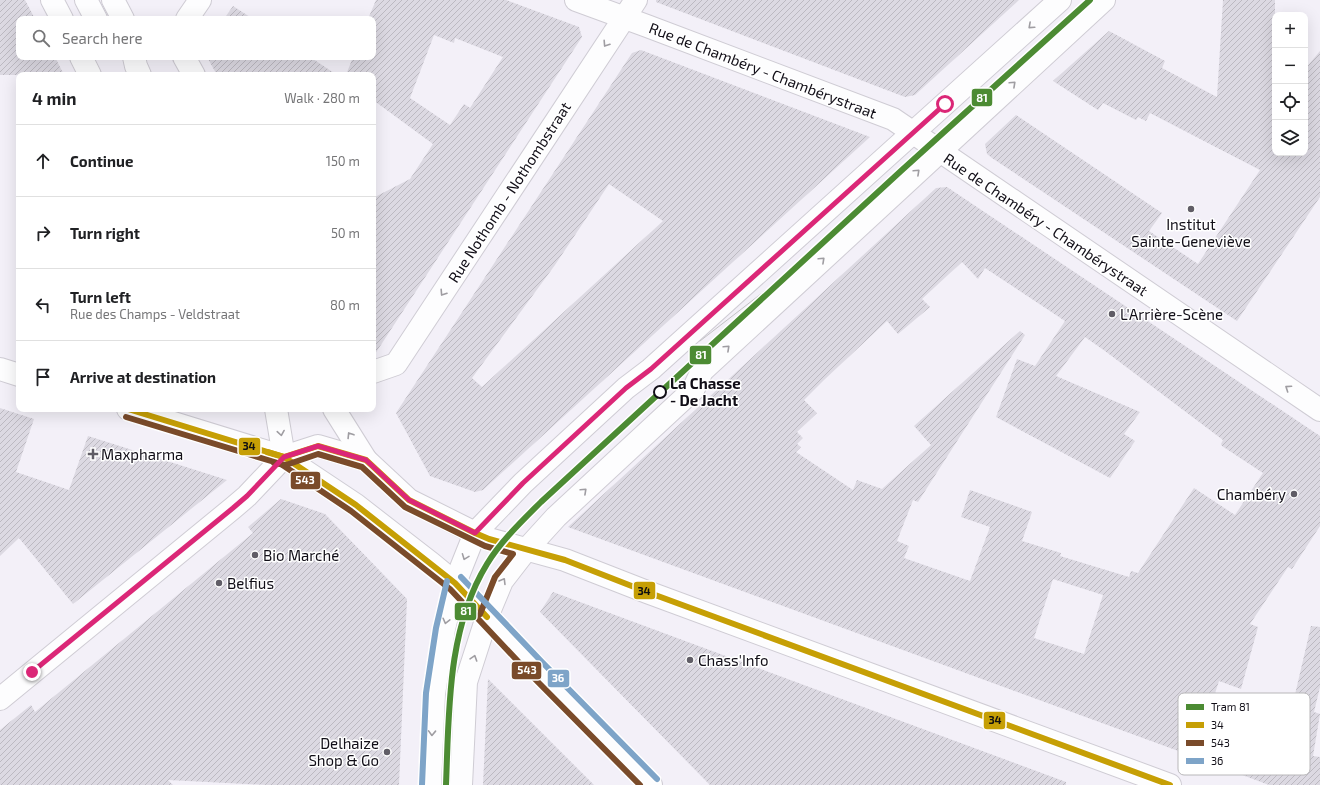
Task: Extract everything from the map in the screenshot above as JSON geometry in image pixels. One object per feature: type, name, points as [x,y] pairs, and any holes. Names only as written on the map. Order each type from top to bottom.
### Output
[{"type":"street","points":[[52,0],[60,16]]},
{"type":"street","points":[[86,0],[94,16]]},
{"type":"street","points":[[113,0],[121,16]]},
{"type":"street","points":[[189,16],[200,0]]},
{"type":"street","name":"Rue de Chambéry - Chambérystraat","points":[[576,0],[630,9],[893,119],[1320,410]]},
{"type":"street","points":[[430,785],[434,694],[444,629],[455,583],[475,533],[523,483],[626,388],[651,369],[1060,0]]},
{"type":"street","points":[[461,785],[466,682],[487,616],[502,581],[526,550],[556,517],[693,390],[702,371],[1104,0]]},
{"type":"street","name":"Rue Nothomb - Nothombstraat","points":[[376,371],[396,364],[630,9]]},
{"type":"street","points":[[82,60],[88,72]]},
{"type":"street","points":[[186,60],[192,72]]},
{"type":"street","points":[[0,369],[16,374]]},
{"type":"street","points":[[138,412],[284,457],[356,505],[455,583],[535,668],[651,785]]},
{"type":"street","points":[[276,412],[284,457]]},
{"type":"street","points":[[336,412],[366,460],[409,500],[489,540],[571,562],[1170,785]]},
{"type":"street","points":[[0,699],[233,508],[247,496],[284,457],[318,446],[366,460]]},
{"type":"building","points":[[0,0],[25,0],[33,16],[16,16],[16,60],[56,60],[62,72],[16,72],[16,75],[0,75]]},
{"type":"building","points":[[376,0],[506,0],[579,27],[582,37],[376,352],[376,196],[410,179],[433,144],[376,102],[376,72],[347,72],[352,60],[376,60],[376,16],[369,16]],"holes":[[[434,35],[454,43],[455,38],[503,57],[470,108],[464,104],[450,125],[410,98]]]},
{"type":"building","points":[[656,0],[1019,0],[915,95],[905,97],[656,2]]},
{"type":"building","points":[[1223,0],[1275,0],[1275,12],[1272,12],[1272,156],[1308,156],[1308,65],[1320,51],[1320,197],[1237,321],[987,154],[985,144],[1016,115],[1162,213],[1149,231],[1198,264],[1260,170],[1150,113],[1146,121],[1138,117],[1136,120],[1103,103],[1098,110],[1053,81],[1109,31],[1165,61],[1162,68],[1217,97]]},
{"type":"building","points":[[233,6],[248,16],[226,16]]},
{"type":"building","points":[[641,50],[870,137],[483,490],[475,492],[430,476],[396,413],[632,53]],"holes":[[[609,184],[663,221],[482,387],[472,378],[555,265]]]},
{"type":"building","points":[[209,60],[314,60],[332,72],[215,72]]},
{"type":"building","points":[[947,187],[1320,436],[1320,526],[1292,569],[1288,567],[1250,624],[1258,627],[1241,689],[1219,681],[1215,693],[1178,693],[1178,751],[568,527],[936,188]],"holes":[[[962,262],[978,279],[985,268],[1065,321],[1035,366],[1017,359],[996,417],[1110,478],[1135,441],[1124,434],[1140,412],[1056,376],[1085,337],[1223,440],[1221,444],[1222,446],[1263,473],[1235,515],[1194,488],[1138,573],[1131,571],[1129,577],[1060,556],[1061,553],[1022,541],[1032,512],[970,490],[961,517],[990,527],[970,581],[904,558],[909,546],[897,541],[913,500],[918,502],[1025,335],[1020,331],[914,426],[931,445],[882,489],[857,480],[853,490],[796,452],[801,447],[797,444],[803,438],[797,432],[817,413],[804,400],[887,321],[898,334],[930,307],[922,299]],[[1053,579],[1103,595],[1084,654],[1034,638]]]},
{"type":"building","points":[[0,408],[34,419],[16,472],[69,490],[88,436],[227,480],[73,604],[19,538],[0,556]]},
{"type":"building","points":[[281,499],[325,514],[407,599],[399,785],[267,785],[168,780],[173,785],[0,785],[0,730],[31,705],[35,712],[253,533],[248,527]]},
{"type":"building","points":[[553,592],[1066,782],[1066,785],[710,785],[540,612]]},
{"type":"building","points":[[1311,626],[1320,627],[1320,687],[1314,712],[1320,714],[1313,756],[1320,757],[1320,785],[1269,785],[1242,775],[1310,775],[1310,693],[1295,693]]},
{"type":"building","points":[[488,679],[594,785],[483,785]]},
{"type":"tram line","name":"81","points":[[446,785],[450,700],[457,643],[464,616],[474,589],[487,564],[505,539],[541,502],[902,170],[1090,0]]},
{"type":"tram line","points":[[700,341],[801,263]]},
{"type":"transit line","name":"34","points":[[138,412],[284,457],[318,446],[366,460],[409,500],[489,539],[565,560],[647,592],[1170,785]]},
{"type":"transit line","name":"543","points":[[126,417],[281,464],[351,511],[450,589],[529,673],[640,785]]},
{"type":"transit line","name":"34","points":[[267,452],[284,457],[356,505],[455,583],[487,617]]},
{"type":"transit line","name":"543","points":[[274,463],[286,465],[318,454],[362,467],[405,507],[485,546],[513,554],[495,577],[480,614]]},
{"type":"transit line","name":"36","points":[[461,577],[657,779]]},
{"type":"transit line","name":"36","points":[[422,785],[426,693],[436,628],[447,581]]},
{"type":"place","name":"Institut Sainte-Geneviève","points":[[1191,209]]},
{"type":"place","name":"L'Arrière-Scène","points":[[1112,314]]},
{"type":"place","name":"La Chasse - De Jacht","points":[[660,392]]},
{"type":"place","name":"Maxpharma","points":[[93,454]]},
{"type":"place","name":"Chambéry","points":[[1294,494]]},
{"type":"place","name":"Bio Marché","points":[[255,555]]},
{"type":"place","name":"Belfius","points":[[219,583]]},
{"type":"place","name":"Chass'Info","points":[[690,660]]},
{"type":"place","name":"Delhaize Shop & Go","points":[[387,752]]},
{"type":"route","points":[[32,672],[233,508],[247,496],[284,457],[318,446],[366,460],[409,500],[475,533],[523,483],[626,388],[651,369],[945,104]]}]
